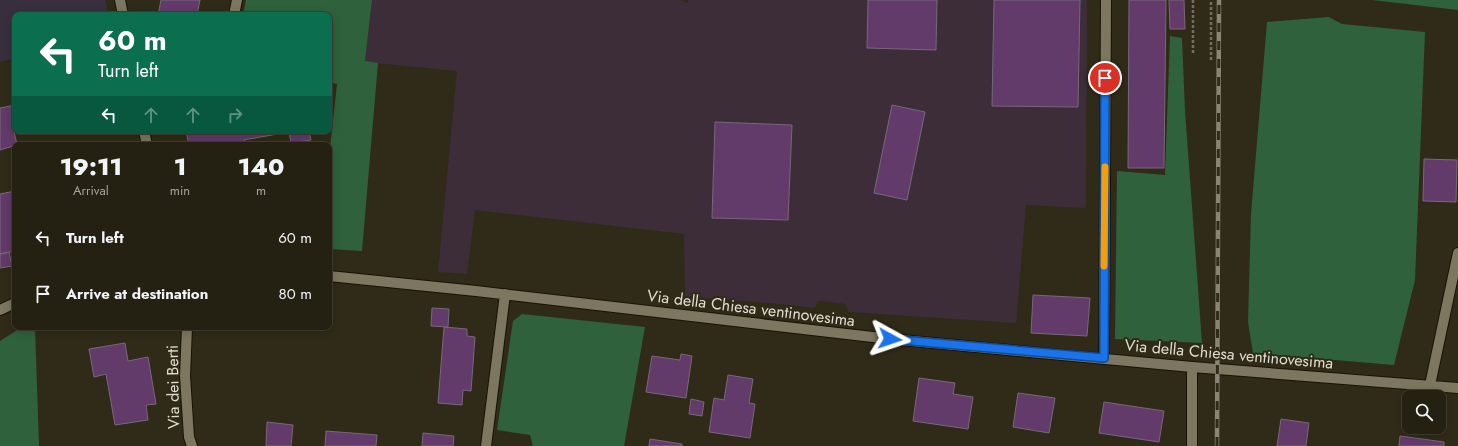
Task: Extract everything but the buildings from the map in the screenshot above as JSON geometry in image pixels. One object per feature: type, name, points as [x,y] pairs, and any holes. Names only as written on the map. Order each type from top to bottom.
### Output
[{"type":"street","points":[[120,0],[122,12]]},
{"type":"street","points":[[235,12],[237,0]]},
{"type":"street","points":[[1104,358],[1106,0]]},
{"type":"street","points":[[1430,385],[1458,253]]},
{"type":"street","name":"Via della Chiesa ventinovesima","points":[[332,276],[506,294],[890,339],[1192,367],[1458,388]]},
{"type":"street","points":[[486,446],[506,294]]},
{"type":"street","points":[[0,310],[12,304]]},
{"type":"street","name":"Via dei Berti","points":[[187,330],[185,376],[189,437],[192,446]]},
{"type":"street","points":[[1192,367],[1192,446]]},
{"type":"path","points":[[1193,0],[1193,53]]},
{"type":"path","points":[[1211,0],[1211,60]]},
{"type":"shaded area","points":[[0,0],[105,0],[108,12],[12,12],[12,59],[0,62]]},
{"type":"shaded area","points":[[372,0],[680,0],[688,3],[688,0],[1087,0],[1086,208],[1026,205],[1016,323],[849,312],[845,304],[819,301],[814,308],[685,296],[684,234],[475,210],[467,274],[438,272],[457,71],[365,62]]},
{"type":"green space","points":[[246,0],[372,0],[365,61],[378,63],[362,251],[332,249],[332,142],[331,142],[337,84],[332,83],[332,12],[244,12]]},
{"type":"green space","points":[[1372,0],[1458,0],[1458,10]]},
{"type":"green space","points":[[1329,17],[1342,24],[1425,32],[1415,280],[1394,365],[1253,353],[1248,322],[1251,214],[1267,22]]},
{"type":"green space","points":[[1170,36],[1182,38],[1185,111],[1202,343],[1115,339],[1117,171],[1165,175]]},
{"type":"green space","points":[[522,314],[645,327],[624,446],[533,446],[530,435],[497,430],[513,321]]},
{"type":"green space","points":[[17,330],[35,330],[39,446],[0,446],[0,341]]},
{"type":"railway","points":[[1217,446],[1219,0]]},
{"type":"slow traffic","points":[[1104,266],[1105,167]]},
{"type":"route","points":[[890,339],[1104,358],[1105,78]]}]
